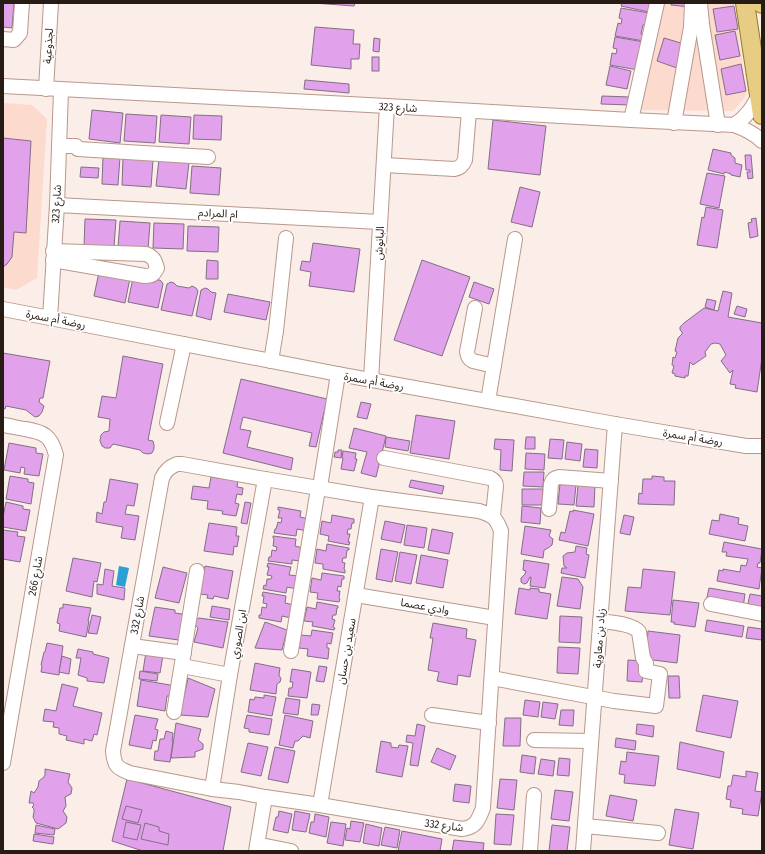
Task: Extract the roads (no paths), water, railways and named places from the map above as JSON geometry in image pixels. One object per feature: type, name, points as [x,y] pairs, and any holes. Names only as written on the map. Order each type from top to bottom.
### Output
[{"type":"main road","points":[[745,3],[762,115]]},
{"type":"street","points":[[3,39],[14,40],[20,33],[22,3]]},
{"type":"street","name":"لجذوعية","points":[[46,89],[51,3]]},
{"type":"street","points":[[631,120],[657,3]]},
{"type":"street","points":[[674,122],[691,27],[692,3]]},
{"type":"street","points":[[700,3],[718,125]]},
{"type":"street","name":"شارع 323","points":[[3,86],[734,125],[752,133],[762,141]]},
{"type":"street","name":"شارع 323","points":[[50,318],[57,205],[61,90]]},
{"type":"street","points":[[734,125],[747,116],[759,95]]},
{"type":"street","name":"البانوش","points":[[371,380],[387,106]]},
{"type":"street","points":[[384,166],[459,168],[463,165],[464,160],[470,111]]},
{"type":"street","points":[[59,148],[76,146],[78,149],[208,157]]},
{"type":"street","name":"ام المرادم","points":[[57,205],[380,222]]},
{"type":"street","points":[[271,361],[276,331],[286,238]]},
{"type":"street","points":[[488,401],[516,239]]},
{"type":"street","points":[[146,254],[151,256],[155,261],[157,268],[155,274],[145,276],[53,256],[146,254]]},
{"type":"street","points":[[476,308],[467,352],[468,356],[472,361],[494,366]]},
{"type":"street","name":"روضة أم سمرة","points":[[3,309],[371,380],[615,424],[746,446],[762,446]]},
{"type":"street","points":[[167,423],[184,344]]},
{"type":"street","points":[[291,651],[338,374]]},
{"type":"street","name":"زياد بن معاوية","points":[[583,851],[615,424]]},
{"type":"street","name":"شارع 266","points":[[3,425],[38,431],[50,440],[56,455],[3,764]]},
{"type":"street","name":"روضة أم سمرة","points":[[746,446],[762,456]]},
{"type":"street","points":[[384,458],[494,480],[496,486],[493,516]]},
{"type":"street","name":"شارع 332","points":[[177,464],[182,464],[265,479],[320,487],[372,497],[479,511],[493,516],[498,522],[501,531],[483,808],[480,817],[470,828],[212,789],[130,773],[119,768],[114,761],[113,751],[162,478],[171,467],[177,464]]},
{"type":"street","points":[[549,509],[551,484],[552,480],[555,478],[559,477],[611,481]]},
{"type":"street","name":"ابن الصوري","points":[[212,789],[230,675],[265,479]]},
{"type":"street","name":"سعيد بن حسان","points":[[320,805],[372,497]]},
{"type":"street","points":[[174,712],[197,571]]},
{"type":"street","name":"وادي عصما","points":[[356,595],[495,618]]},
{"type":"street","points":[[711,604],[762,614]]},
{"type":"street","points":[[492,678],[614,701],[656,706],[660,674],[646,671],[646,663],[643,658],[639,632],[634,628],[600,621]]},
{"type":"street","points":[[132,646],[230,675]]},
{"type":"street","points":[[432,714],[489,723]]},
{"type":"street","points":[[534,740],[591,741]]},
{"type":"street","points":[[530,851],[534,795]]},
{"type":"street","points":[[265,797],[257,848],[266,846],[291,851]]},
{"type":"street","points":[[585,826],[658,833]]},
{"type":"water","points":[[119,566],[129,568],[125,587],[116,585]]}]
